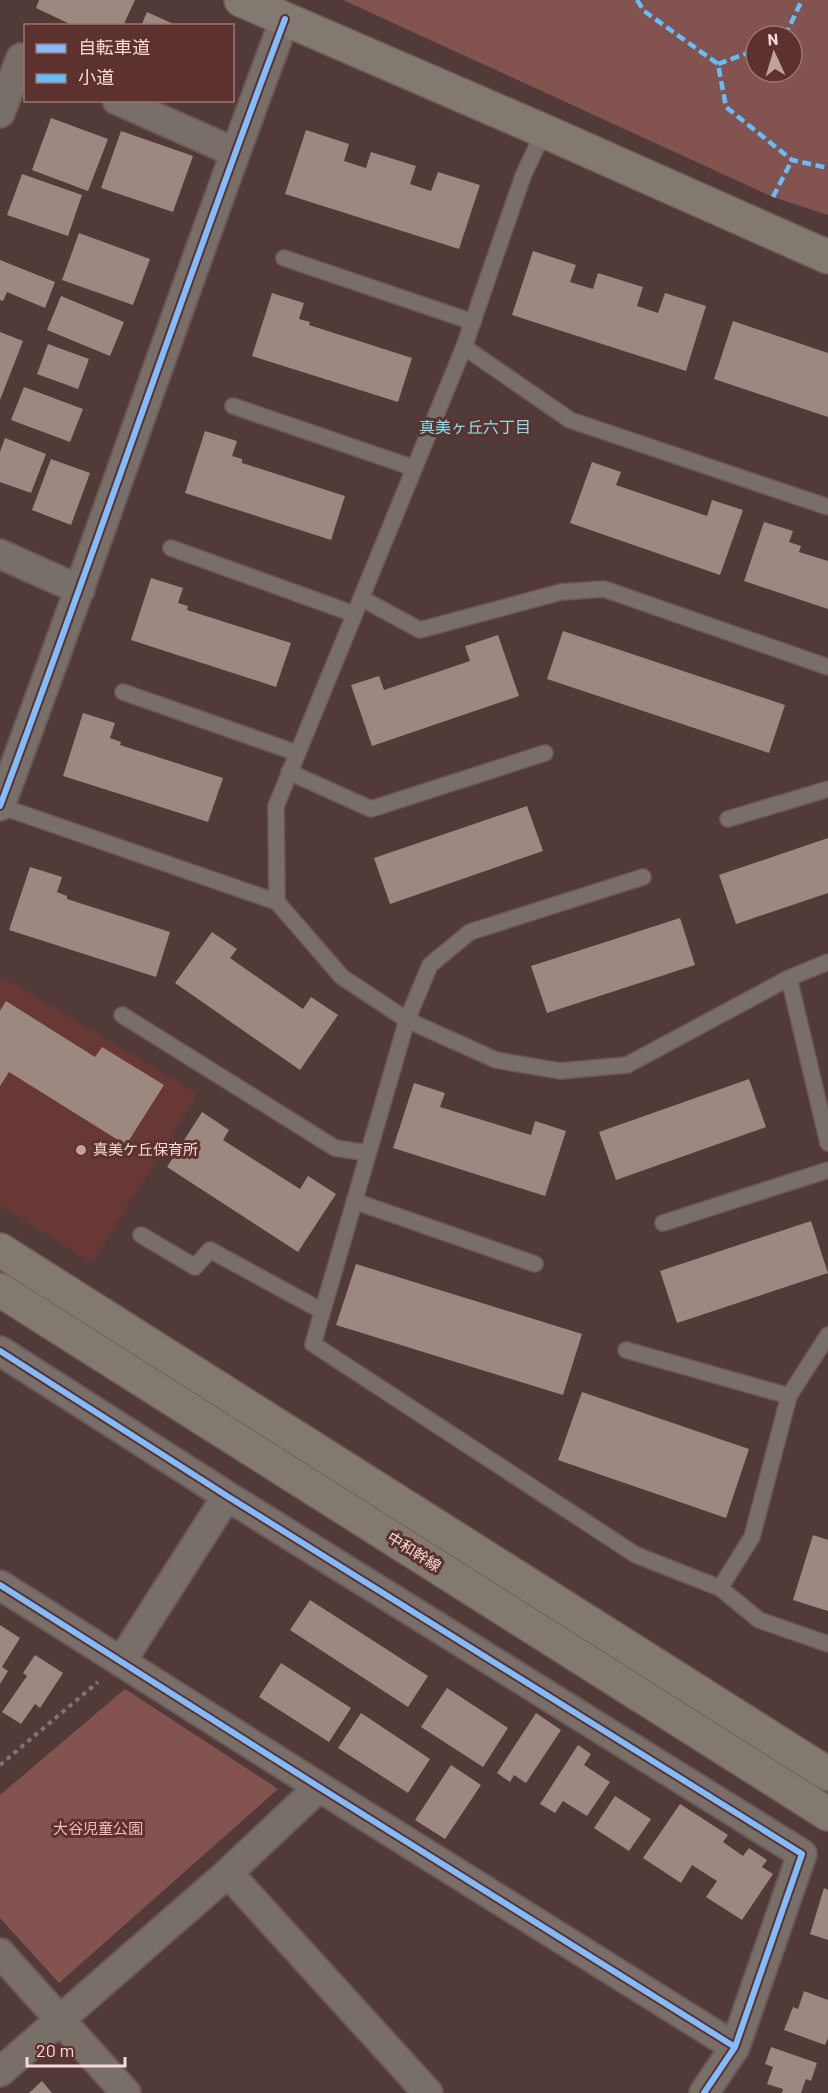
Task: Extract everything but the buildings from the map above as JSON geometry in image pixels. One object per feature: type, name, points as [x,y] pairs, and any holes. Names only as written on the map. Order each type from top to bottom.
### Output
[{"type":"main road","points":[[241,0],[828,257]]},
{"type":"main road","points":[[0,1250],[828,1774]]},
{"type":"main road","name":"中和幹線","points":[[0,1290],[828,1814]]},
{"type":"street","points":[[0,806],[80,590],[234,152],[285,20]]},
{"type":"street","points":[[0,113],[15,56]]},
{"type":"street","points":[[122,102],[234,152]]},
{"type":"street","points":[[0,554],[80,590]]},
{"type":"street","points":[[0,1351],[227,1496],[802,1854],[735,2047],[704,2093]]},
{"type":"street","points":[[121,1662],[227,1496]]},
{"type":"street","points":[[0,1585],[319,1788],[735,2047]]},
{"type":"street","points":[[0,2072],[228,1873],[319,1788]]},
{"type":"street","points":[[228,1873],[428,2093]]},
{"type":"street","points":[[0,1953],[126,2093]]},
{"type":"lane","points":[[278,903],[276,806],[464,347],[523,176],[544,131]]},
{"type":"lane","points":[[284,258],[473,322]]},
{"type":"lane","points":[[464,347],[570,420],[828,507]]},
{"type":"lane","points":[[233,406],[414,468]]},
{"type":"lane","points":[[171,548],[354,614]]},
{"type":"lane","points":[[361,598],[420,630],[561,592],[604,589],[828,667]]},
{"type":"lane","points":[[123,692],[297,753]]},
{"type":"lane","points":[[289,772],[371,808],[545,753]]},
{"type":"lane","points":[[728,819],[828,789]]},
{"type":"lane","points":[[0,806],[278,903],[342,977],[407,1020],[496,1060],[560,1071],[627,1065],[789,978],[828,962]]},
{"type":"lane","points":[[643,877],[470,932],[429,964],[407,1020],[313,1344],[636,1555],[720,1588],[759,1620],[828,1644]]},
{"type":"lane","points":[[789,978],[827,1137]]},
{"type":"lane","points":[[122,1015],[334,1148],[368,1153]]},
{"type":"lane","points":[[663,1223],[828,1170]]},
{"type":"lane","points":[[354,1201],[535,1264]]},
{"type":"lane","points":[[141,1235],[195,1267],[210,1250],[322,1311]]},
{"type":"lane","points":[[720,1588],[752,1537],[789,1396],[828,1335]]},
{"type":"lane","points":[[626,1350],[789,1396]]},
{"type":"path","points":[[0,1764],[121,1662]]},
{"type":"shaded area","name":"真美ケ丘保育所","points":[[0,979],[14,984],[197,1094],[92,1263],[0,1205]]},
{"type":"green space","points":[[343,0],[828,0],[828,215],[773,197]]},
{"type":"green space","name":"大谷児童公園","points":[[125,1689],[278,1789],[59,1983],[0,1918],[0,1795]]},
{"type":"marked path","points":[[637,0],[644,11],[718,64],[726,107],[792,160],[828,168]]},
{"type":"marked path","points":[[791,24],[802,0]]},
{"type":"marked path","points":[[718,64],[744,54]]},
{"type":"marked path","points":[[773,197],[792,160]]},
{"type":"cycle path","points":[[0,806],[212,215],[285,19]]},
{"type":"cycle path","points":[[0,1351],[227,1496],[802,1854],[735,2047],[704,2093]]},
{"type":"cycle path","points":[[0,1585],[735,2047]]},
{"type":"place","name":"真美ケ丘保育所","points":[[81,1150]]},
{"type":"district","name":"真美ヶ丘六丁目","points":[[475,427]]}]
